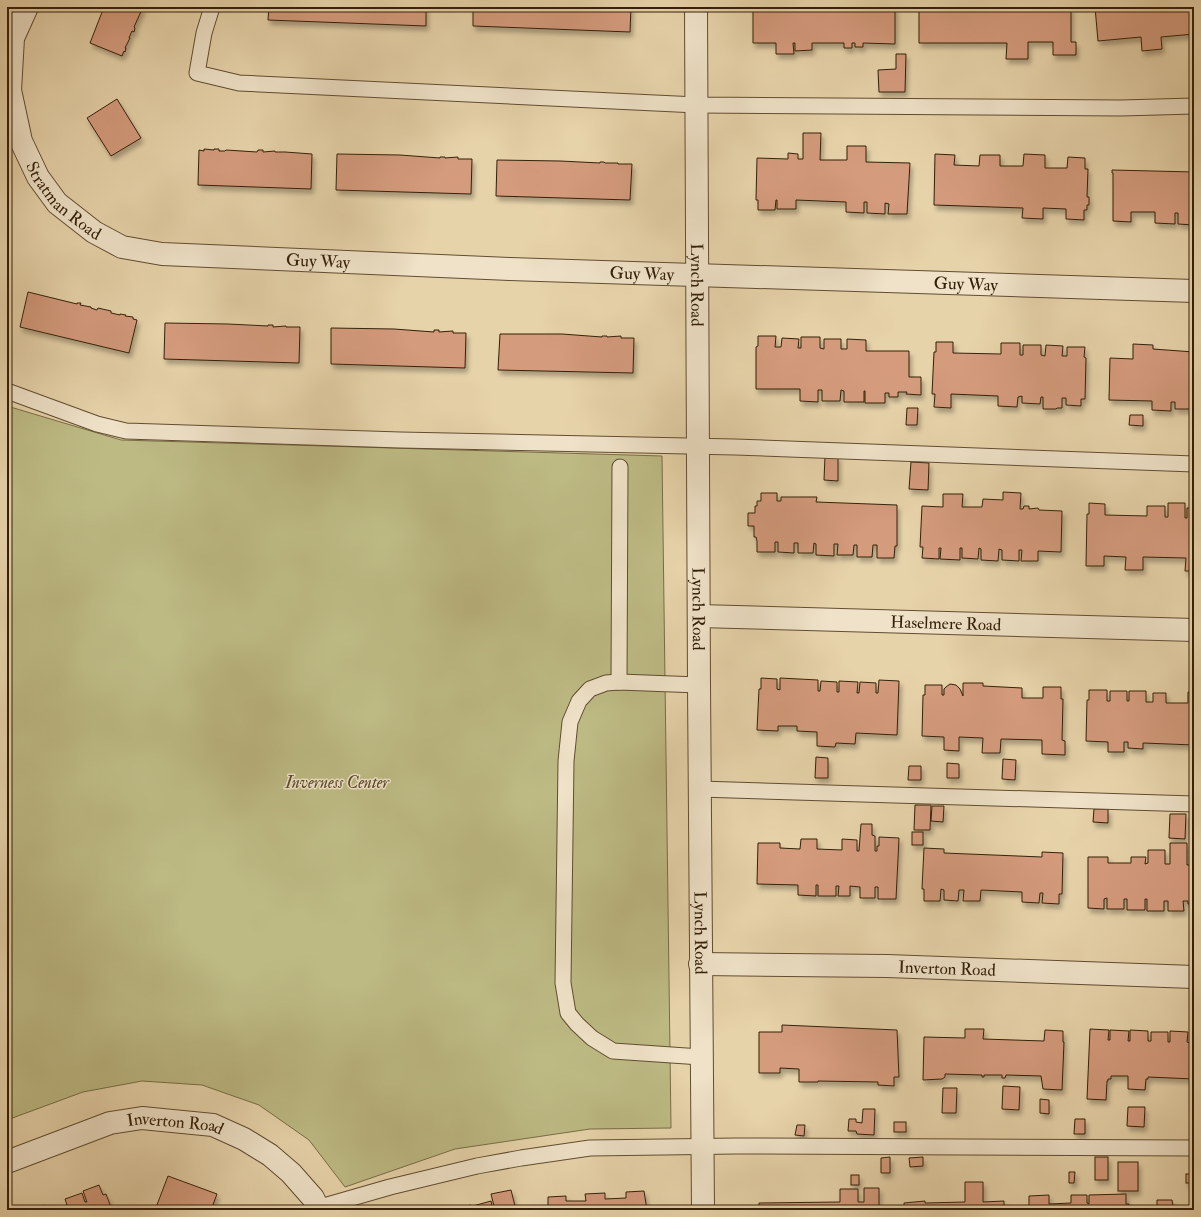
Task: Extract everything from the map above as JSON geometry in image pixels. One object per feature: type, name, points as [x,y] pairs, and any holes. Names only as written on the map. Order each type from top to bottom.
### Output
[{"type":"street","name":"Stratman Road","points":[[27,7],[13,38],[10,90],[21,140],[38,177],[57,203],[94,232],[122,247],[162,254]]},
{"type":"street","name":"Lynch Road","points":[[696,7],[701,1147],[703,1210]]},
{"type":"street","name":"Guy Way","points":[[162,254],[510,268],[1194,290]]},
{"type":"street","name":"Haselmere Road","points":[[699,616],[1194,630]]},
{"type":"street","name":"Inverton Road","points":[[700,964],[895,966],[1194,977]]},
{"type":"street","name":"Inverton Road","points":[[7,1162],[110,1123],[142,1118],[213,1124],[244,1139],[270,1155],[291,1174],[313,1198],[316,1209]]},
{"type":"lane","points":[[212,7],[204,33],[197,73],[239,83],[697,105],[1121,108],[1194,106]]},
{"type":"lane","points":[[7,391],[97,424],[126,431],[392,440],[735,447],[1194,464]]},
{"type":"lane","points":[[619,682],[620,467]]},
{"type":"lane","points":[[699,685],[619,682],[606,683],[590,689],[579,701],[570,722],[566,761],[563,983],[568,1013],[592,1038],[613,1051],[701,1057]]},
{"type":"lane","points":[[700,789],[1194,804]]},
{"type":"lane","points":[[316,1209],[390,1187],[477,1166],[590,1148],[1194,1148]]},
{"type":"green space","name":"Inverness Center","points":[[7,406],[121,440],[662,456],[671,1128],[590,1129],[455,1149],[345,1187],[309,1140],[259,1105],[202,1085],[142,1081],[83,1092],[7,1120]]},
{"type":"building","points":[[104,7],[143,7],[134,27],[134,32],[132,31],[125,48],[125,52],[124,51],[122,56],[90,43]]},
{"type":"building","points":[[269,7],[426,7],[426,26],[268,20]]},
{"type":"building","points":[[473,7],[631,7],[630,32],[473,26]]},
{"type":"building","points":[[753,7],[895,7],[895,44],[863,43],[863,47],[855,47],[855,43],[852,43],[852,48],[844,48],[844,43],[812,43],[812,50],[795,51],[795,43],[793,43],[794,54],[776,54],[776,43],[753,43]]},
{"type":"building","points":[[919,7],[1071,7],[1071,42],[1076,42],[1076,55],[1053,55],[1053,42],[1028,42],[1028,59],[1006,59],[1007,43],[919,43]]},
{"type":"building","points":[[1095,7],[1194,7],[1194,34],[1161,37],[1162,49],[1142,51],[1141,37],[1098,41]]},
{"type":"building","points":[[896,54],[906,54],[905,92],[879,92],[878,70],[896,69]]},
{"type":"building","points":[[117,99],[141,138],[111,156],[87,118]]},
{"type":"building","points":[[803,133],[821,133],[820,160],[847,160],[847,146],[866,146],[866,162],[910,163],[907,214],[888,214],[889,204],[885,203],[885,214],[867,213],[867,202],[864,202],[864,213],[846,212],[846,202],[796,200],[796,209],[777,209],[776,200],[775,210],[758,210],[758,200],[756,200],[757,158],[788,159],[788,153],[798,154],[798,159],[803,159]]},
{"type":"building","points":[[204,149],[257,152],[258,150],[263,150],[263,152],[275,151],[312,154],[311,189],[198,185],[199,150],[204,151]]},
{"type":"building","points":[[337,154],[400,155],[440,158],[458,157],[458,159],[472,159],[471,194],[336,190]]},
{"type":"building","points":[[935,154],[955,155],[954,165],[979,166],[980,155],[1000,155],[1000,166],[1023,166],[1024,154],[1045,155],[1045,168],[1067,168],[1068,157],[1085,158],[1085,169],[1088,169],[1087,197],[1089,197],[1089,205],[1087,205],[1087,210],[1084,210],[1084,220],[1066,219],[1066,209],[1043,208],[1043,219],[1022,218],[1023,208],[934,205]]},
{"type":"building","points":[[497,160],[632,164],[630,200],[496,196]]},
{"type":"building","points":[[1112,170],[1194,172],[1194,225],[1178,224],[1178,213],[1175,213],[1175,224],[1155,223],[1155,212],[1131,212],[1131,222],[1113,221]]},
{"type":"building","points":[[28,292],[77,304],[81,303],[80,305],[97,310],[98,308],[111,311],[111,313],[133,317],[133,319],[137,320],[129,353],[20,327]]},
{"type":"building","points":[[165,323],[300,327],[299,363],[164,359]]},
{"type":"building","points":[[331,328],[394,329],[434,332],[434,330],[439,330],[439,332],[453,331],[453,333],[466,333],[465,368],[331,364]]},
{"type":"building","points":[[500,334],[562,334],[602,337],[621,336],[621,338],[634,338],[633,373],[498,370]]},
{"type":"building","points":[[758,336],[776,336],[775,347],[781,347],[782,338],[799,339],[798,348],[801,348],[801,337],[820,337],[820,348],[824,349],[824,339],[841,339],[841,349],[847,349],[847,339],[866,340],[866,351],[909,351],[909,377],[921,377],[921,395],[898,392],[898,397],[889,397],[889,393],[885,393],[885,403],[865,403],[864,391],[864,402],[844,402],[844,391],[841,390],[840,401],[822,401],[822,390],[818,390],[818,402],[800,401],[800,389],[756,389],[756,347],[758,346]]},
{"type":"building","points":[[936,342],[953,342],[953,353],[1001,354],[1001,343],[1020,343],[1020,355],[1023,355],[1023,345],[1041,345],[1041,355],[1045,356],[1046,345],[1063,346],[1062,356],[1067,356],[1067,347],[1085,347],[1085,399],[1081,399],[1081,406],[1066,405],[1066,398],[1062,398],[1062,408],[1043,409],[1043,397],[1041,397],[1040,404],[1022,403],[1022,396],[1018,397],[1017,407],[998,406],[998,396],[951,394],[951,408],[934,407],[935,394],[932,394],[934,352],[936,352]]},
{"type":"building","points":[[1133,344],[1153,345],[1153,349],[1194,352],[1194,409],[1175,409],[1175,402],[1171,402],[1171,411],[1152,410],[1152,401],[1109,400],[1110,358],[1133,359]]},
{"type":"building","points":[[907,408],[918,408],[917,425],[906,425]]},
{"type":"building","points":[[1130,415],[1143,415],[1143,426],[1129,425]]},
{"type":"building","points":[[825,456],[838,456],[838,481],[824,480]]},
{"type":"building","points":[[911,462],[929,463],[928,490],[909,489]]},
{"type":"building","points":[[1003,492],[1021,493],[1020,509],[1023,509],[1024,506],[1029,506],[1029,509],[1038,508],[1039,510],[1062,511],[1061,552],[1038,551],[1038,561],[1021,561],[1022,550],[1019,550],[1019,561],[1002,560],[1002,550],[999,549],[998,561],[981,560],[981,549],[979,548],[978,559],[962,558],[962,548],[960,548],[960,560],[940,559],[941,548],[939,548],[939,559],[922,558],[923,547],[920,547],[922,506],[943,507],[943,494],[963,494],[962,507],[982,507],[983,499],[1003,500]]},
{"type":"building","points":[[761,493],[777,493],[777,501],[781,501],[781,497],[817,497],[816,502],[897,505],[897,546],[895,546],[894,558],[877,558],[877,545],[873,545],[872,557],[857,557],[857,545],[854,545],[853,555],[837,555],[838,544],[834,544],[834,556],[816,555],[816,544],[814,543],[813,553],[798,553],[798,543],[794,543],[794,553],[778,552],[778,542],[775,542],[775,552],[757,552],[757,541],[756,537],[754,537],[754,526],[748,526],[748,513],[755,513],[757,501],[761,501]]},
{"type":"building","points":[[1089,503],[1105,504],[1105,515],[1147,516],[1147,506],[1165,506],[1165,517],[1168,517],[1168,503],[1185,503],[1185,518],[1187,518],[1187,508],[1194,508],[1194,571],[1185,571],[1186,558],[1143,557],[1143,570],[1125,570],[1126,557],[1104,556],[1104,566],[1086,566],[1087,514],[1089,514]]},
{"type":"building","points":[[761,678],[777,679],[777,689],[780,690],[780,678],[818,680],[818,691],[820,691],[821,681],[837,682],[837,692],[839,692],[839,681],[858,682],[857,693],[859,693],[860,682],[876,683],[876,693],[878,693],[879,680],[899,681],[897,735],[856,733],[855,744],[836,743],[835,747],[817,746],[817,732],[797,731],[797,726],[778,726],[778,731],[757,730]]},
{"type":"building","points":[[963,683],[983,683],[983,686],[1022,688],[1022,698],[1043,698],[1043,687],[1061,687],[1061,699],[1063,699],[1062,740],[1065,741],[1065,755],[1042,754],[1042,740],[1001,739],[1000,753],[982,753],[983,738],[959,737],[959,751],[944,750],[944,737],[922,736],[923,695],[925,695],[925,685],[942,685],[942,695],[944,695],[944,689],[946,687],[950,684],[956,685],[960,689],[963,696]]},
{"type":"building","points":[[1089,690],[1107,690],[1107,701],[1110,701],[1110,691],[1127,691],[1127,701],[1129,701],[1129,691],[1146,691],[1146,702],[1153,702],[1153,693],[1166,693],[1166,703],[1188,703],[1188,692],[1194,692],[1194,745],[1143,743],[1143,749],[1128,748],[1128,742],[1124,742],[1124,752],[1108,752],[1108,742],[1086,741],[1087,700],[1089,700]]},
{"type":"building","points":[[816,757],[828,758],[828,778],[815,778]]},
{"type":"building","points":[[1003,759],[1016,760],[1015,780],[1002,779]]},
{"type":"building","points":[[947,763],[959,764],[959,778],[947,778]]},
{"type":"building","points":[[909,766],[921,766],[921,780],[908,780]]},
{"type":"building","points":[[915,805],[931,805],[930,830],[914,830]]},
{"type":"building","points":[[932,806],[944,806],[943,822],[931,821]]},
{"type":"building","points":[[1094,809],[1108,809],[1108,823],[1093,822]]},
{"type":"building","points":[[1170,814],[1186,814],[1185,839],[1169,838]]},
{"type":"building","points":[[861,824],[872,824],[872,835],[875,836],[875,851],[877,851],[877,846],[879,846],[879,837],[899,838],[896,899],[878,899],[878,887],[875,887],[875,898],[860,898],[860,887],[850,886],[850,896],[838,896],[839,886],[836,886],[836,896],[818,896],[818,885],[816,885],[816,896],[798,895],[798,885],[757,884],[758,843],[780,843],[780,848],[800,849],[801,839],[817,839],[817,849],[842,850],[842,839],[857,840],[857,851],[859,851]]},
{"type":"building","points":[[912,832],[923,832],[923,845],[912,845]]},
{"type":"building","points":[[1170,843],[1187,843],[1187,865],[1194,865],[1194,912],[1191,912],[1191,904],[1188,904],[1188,901],[1183,901],[1184,911],[1168,911],[1168,901],[1164,901],[1164,911],[1147,911],[1147,899],[1145,899],[1145,910],[1127,910],[1127,899],[1124,899],[1124,909],[1107,909],[1107,898],[1104,899],[1104,909],[1088,908],[1088,857],[1108,857],[1108,863],[1131,863],[1131,857],[1146,857],[1145,864],[1148,863],[1148,850],[1165,850],[1165,864],[1170,864]]},
{"type":"building","points":[[924,848],[944,849],[944,853],[1042,857],[1042,852],[1063,853],[1062,894],[1059,894],[1059,904],[1042,903],[1043,893],[1040,893],[1039,903],[1022,902],[1022,892],[981,890],[980,901],[963,901],[964,890],[959,890],[958,901],[944,900],[944,890],[941,889],[940,901],[924,901],[924,889],[922,889]]},
{"type":"building","points":[[782,1025],[897,1030],[899,1077],[894,1077],[894,1086],[878,1085],[878,1082],[799,1082],[799,1069],[780,1068],[780,1073],[759,1073],[759,1032],[782,1032]]},
{"type":"building","points":[[965,1029],[984,1029],[983,1039],[1044,1041],[1045,1030],[1063,1031],[1062,1090],[1043,1089],[1041,1076],[1006,1075],[1005,1078],[1002,1078],[1002,1075],[984,1075],[984,1077],[982,1077],[982,1075],[945,1074],[945,1077],[942,1079],[923,1080],[924,1037],[965,1038]]},
{"type":"building","points":[[1090,1029],[1109,1030],[1108,1040],[1110,1040],[1110,1030],[1129,1031],[1128,1041],[1130,1041],[1130,1030],[1148,1031],[1148,1041],[1151,1041],[1151,1032],[1168,1032],[1168,1042],[1170,1042],[1170,1031],[1188,1032],[1187,1042],[1190,1043],[1190,1032],[1194,1033],[1194,1079],[1148,1077],[1148,1079],[1146,1079],[1145,1090],[1128,1089],[1128,1076],[1111,1076],[1111,1079],[1108,1079],[1107,1081],[1106,1100],[1087,1099]]},
{"type":"building","points":[[1003,1086],[1020,1087],[1019,1110],[1002,1109]]},
{"type":"building","points":[[943,1088],[957,1088],[956,1113],[942,1113]]},
{"type":"building","points":[[1040,1099],[1049,1100],[1049,1114],[1040,1113]]},
{"type":"building","points":[[1128,1107],[1145,1107],[1144,1127],[1127,1126]]},
{"type":"building","points":[[863,1109],[875,1109],[874,1135],[857,1134],[856,1131],[848,1131],[849,1119],[856,1119],[856,1122],[862,1123]]},
{"type":"building","points":[[1075,1119],[1085,1119],[1085,1134],[1074,1134]]},
{"type":"building","points":[[894,1122],[906,1122],[906,1132],[894,1132]]},
{"type":"building","points":[[797,1125],[805,1125],[804,1136],[795,1135]]},
{"type":"building","points":[[890,1157],[890,1173],[881,1173],[881,1158]]},
{"type":"building","points":[[923,1157],[923,1166],[910,1167],[909,1158]]},
{"type":"building","points":[[1095,1157],[1108,1157],[1108,1180],[1095,1180]]},
{"type":"building","points":[[1118,1162],[1138,1162],[1138,1191],[1118,1191]]},
{"type":"building","points":[[1069,1172],[1075,1172],[1074,1183],[1069,1183]]},
{"type":"building","points":[[1186,1174],[1194,1174],[1194,1183],[1186,1183]]},
{"type":"building","points":[[851,1175],[859,1175],[859,1185],[851,1185]]},
{"type":"building","points":[[168,1176],[217,1194],[211,1210],[155,1210]]},
{"type":"building","points":[[965,1182],[983,1182],[983,1202],[1004,1201],[1004,1210],[904,1210],[904,1203],[925,1201],[925,1203],[965,1202]]},
{"type":"building","points":[[99,1185],[103,1195],[106,1194],[112,1210],[63,1210],[68,1208],[65,1199],[82,1193],[85,1202],[87,1202],[83,1191]]},
{"type":"building","points":[[864,1188],[879,1188],[879,1210],[759,1210],[759,1203],[840,1202],[840,1189],[858,1189],[858,1202],[864,1202]]},
{"type":"building","points":[[511,1190],[516,1210],[495,1210],[491,1194]]},
{"type":"building","points":[[644,1191],[647,1210],[547,1210],[548,1197],[566,1196],[566,1201],[586,1201],[585,1194],[605,1193],[605,1199],[626,1198],[626,1192]]},
{"type":"building","points":[[1126,1194],[1126,1204],[1129,1204],[1129,1210],[1029,1210],[1029,1196],[1049,1195],[1049,1204],[1071,1203],[1071,1195],[1087,1195],[1087,1203],[1089,1204],[1089,1195]]},
{"type":"building","points":[[1157,1200],[1172,1200],[1173,1206],[1194,1206],[1194,1210],[1153,1210],[1153,1206],[1157,1206]]},
{"type":"building","points":[[491,1201],[493,1210],[474,1210],[473,1206]]},
{"type":"building","points":[[44,1205],[46,1210],[30,1210]]},
{"type":"building","points":[[471,1205],[472,1210],[450,1210]]}]
